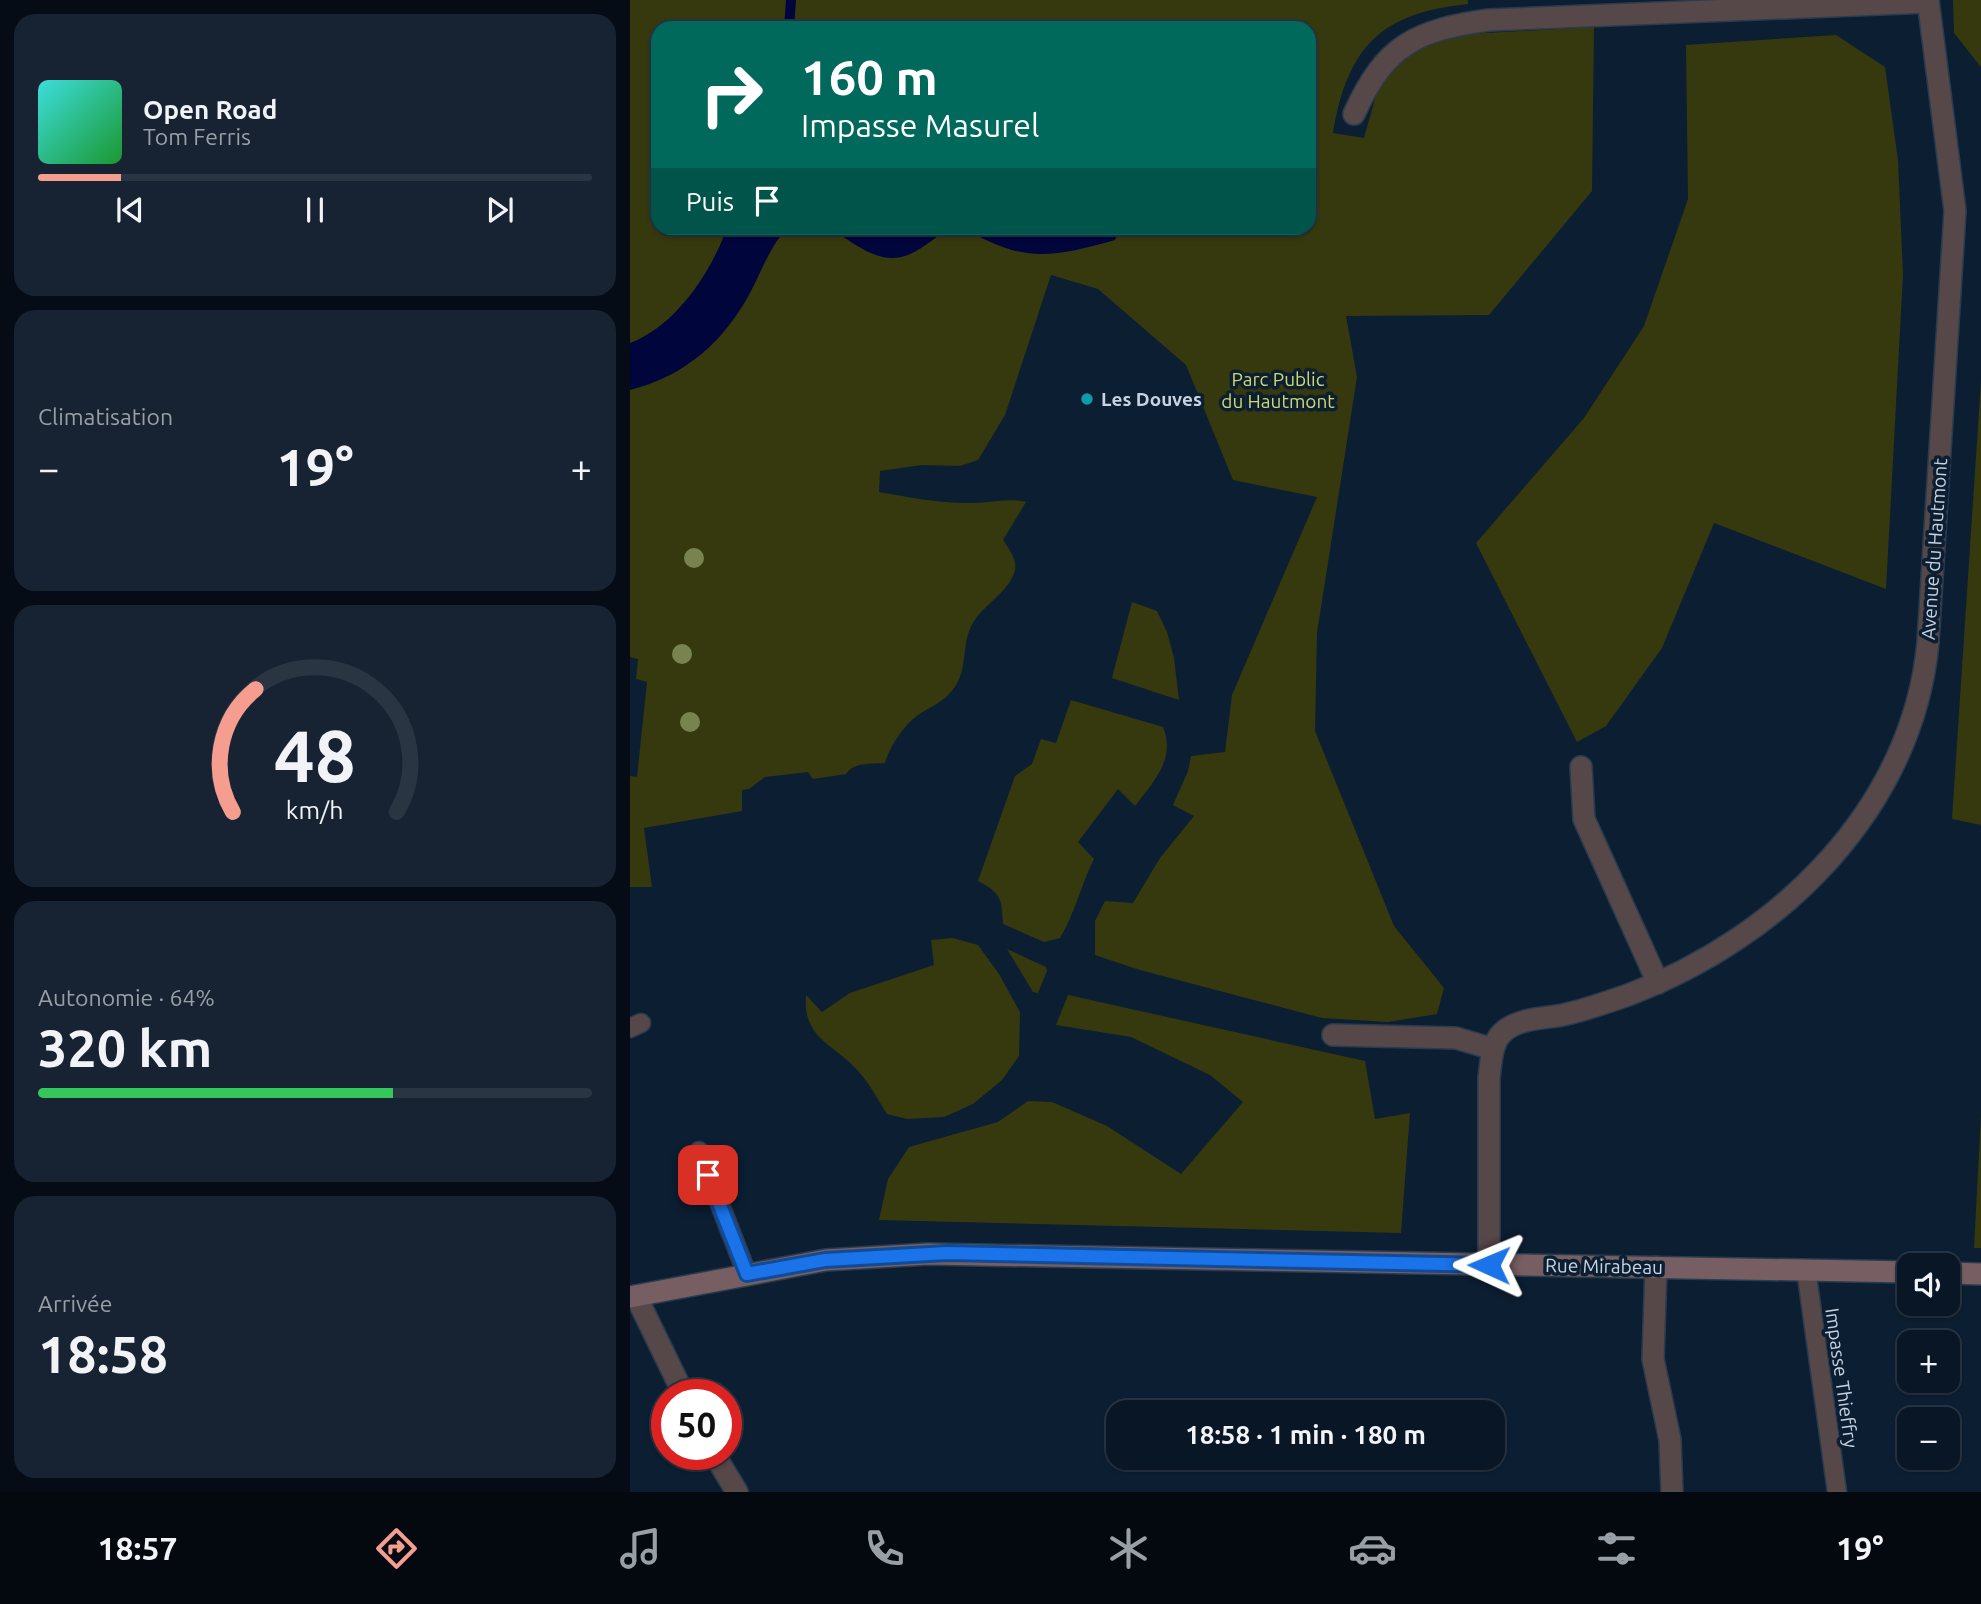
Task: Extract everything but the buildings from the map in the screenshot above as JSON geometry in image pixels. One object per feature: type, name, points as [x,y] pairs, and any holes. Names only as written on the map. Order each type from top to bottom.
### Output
[{"type":"main road","name":"Rue Mirabeau","points":[[633,1296],[825,1260],[966,1253],[1897,1272]]},
{"type":"main road","points":[[1960,1273],[1981,1274]]},
{"type":"street","name":"Avenue du Hautmont","points":[[1354,114],[1363,94],[1388,60],[1405,44],[1439,28],[1489,20],[1928,1],[1955,211],[1927,654],[1912,726],[1894,767],[1865,815],[1805,884],[1744,934],[1698,963],[1658,983],[1589,1008],[1518,1024],[1502,1034],[1493,1049]]},
{"type":"street","points":[[1581,766],[1584,819],[1658,983]]},
{"type":"street","points":[[1333,1035],[1456,1038],[1493,1049],[1489,1078],[1489,1265]]},
{"type":"street","points":[[1656,1267],[1653,1359],[1670,1440],[1672,1492]]},
{"type":"street","points":[[633,1296],[676,1379]]},
{"type":"street","points":[[724,1470],[737,1492]]},
{"type":"lane","points":[[698,1151],[747,1274]]},
{"type":"lane","name":"Impasse Thieffry","points":[[1806,1269],[1836,1492]]},
{"type":"green space","name":"Parc Public du Hautmont","points":[[630,0],[1468,0],[1468,4],[1412,16],[1391,26],[1374,39],[1359,56],[1348,77],[1333,133],[1364,138],[1376,95],[1386,78],[1414,49],[1451,35],[1594,27],[1592,191],[1489,315],[1346,316],[1357,377],[1317,633],[1315,731],[1394,926],[1444,988],[1437,1014],[1388,1022],[1322,1018],[1140,970],[1095,955],[1095,921],[1105,901],[1133,903],[1160,858],[1194,816],[1173,805],[1188,771],[1191,756],[1225,752],[1232,695],[1317,497],[1233,480],[1186,365],[1098,289],[1051,275],[1005,415],[978,460],[960,466],[922,465],[880,471],[879,492],[955,503],[1011,500],[1026,502],[1003,540],[1014,558],[1015,570],[1012,578],[974,621],[967,637],[962,670],[955,686],[942,700],[908,724],[894,743],[885,763],[858,766],[846,774],[813,779],[808,772],[765,777],[749,789],[742,790],[742,811],[644,828],[652,887],[630,887],[630,776],[637,777],[647,682],[636,679],[638,659],[630,657]]},
{"type":"green space","points":[[1953,0],[1981,0],[1981,67],[1954,33]]},
{"type":"green space","points":[[1836,35],[1885,67],[1898,160],[1903,275],[1886,589],[1714,523],[1662,648],[1606,726],[1577,742],[1476,543],[1584,418],[1644,326],[1688,199],[1686,45]]},
{"type":"green space","points":[[1981,381],[1981,825],[1952,819]]},
{"type":"green space","points":[[1132,602],[1157,611],[1167,632],[1174,658],[1179,700],[1112,678]]},
{"type":"green space","points":[[1071,700],[1163,727],[1167,749],[1161,769],[1135,806],[1118,789],[1078,842],[1094,859],[1060,938],[1044,942],[1003,924],[999,898],[978,881],[1015,776],[1032,764],[1041,739],[1056,743]]},
{"type":"green space","points":[[953,938],[978,945],[999,974],[1020,1012],[1019,1056],[1002,1080],[973,1104],[944,1117],[907,1119],[887,1114],[859,1072],[815,1031],[806,1010],[806,995],[822,1012],[850,993],[934,965],[931,940]]},
{"type":"green space","points":[[1007,949],[1046,967],[1047,971],[1038,993],[1033,992]]},
{"type":"green space","points":[[1068,995],[1365,1061],[1375,1119],[1410,1113],[1401,1233],[879,1220],[888,1179],[909,1147],[998,1122],[1028,1101],[1052,1102],[1107,1126],[1181,1174],[1243,1102],[1210,1075],[1131,1037],[1056,1025]]},
{"type":"green space","points":[[1981,1115],[1981,1248],[1974,1248]]},
{"type":"shaded area","points":[[724,235],[781,235],[742,307],[717,340],[669,375],[630,390],[630,343],[647,335],[677,311],[690,296]]},
{"type":"shaded area","points":[[842,235],[940,235],[918,250],[898,258],[875,255]]},
{"type":"shaded area","points":[[977,235],[1117,235],[1115,240],[1073,251],[1037,254],[1020,252]]},
{"type":"waterway","points":[[790,21],[791,0]]},
{"type":"place","name":"Les Douves","points":[[1087,399]]},
{"type":"route","points":[[708,1175],[747,1274],[825,1260],[947,1253],[1098,1254],[1489,1265]]}]
